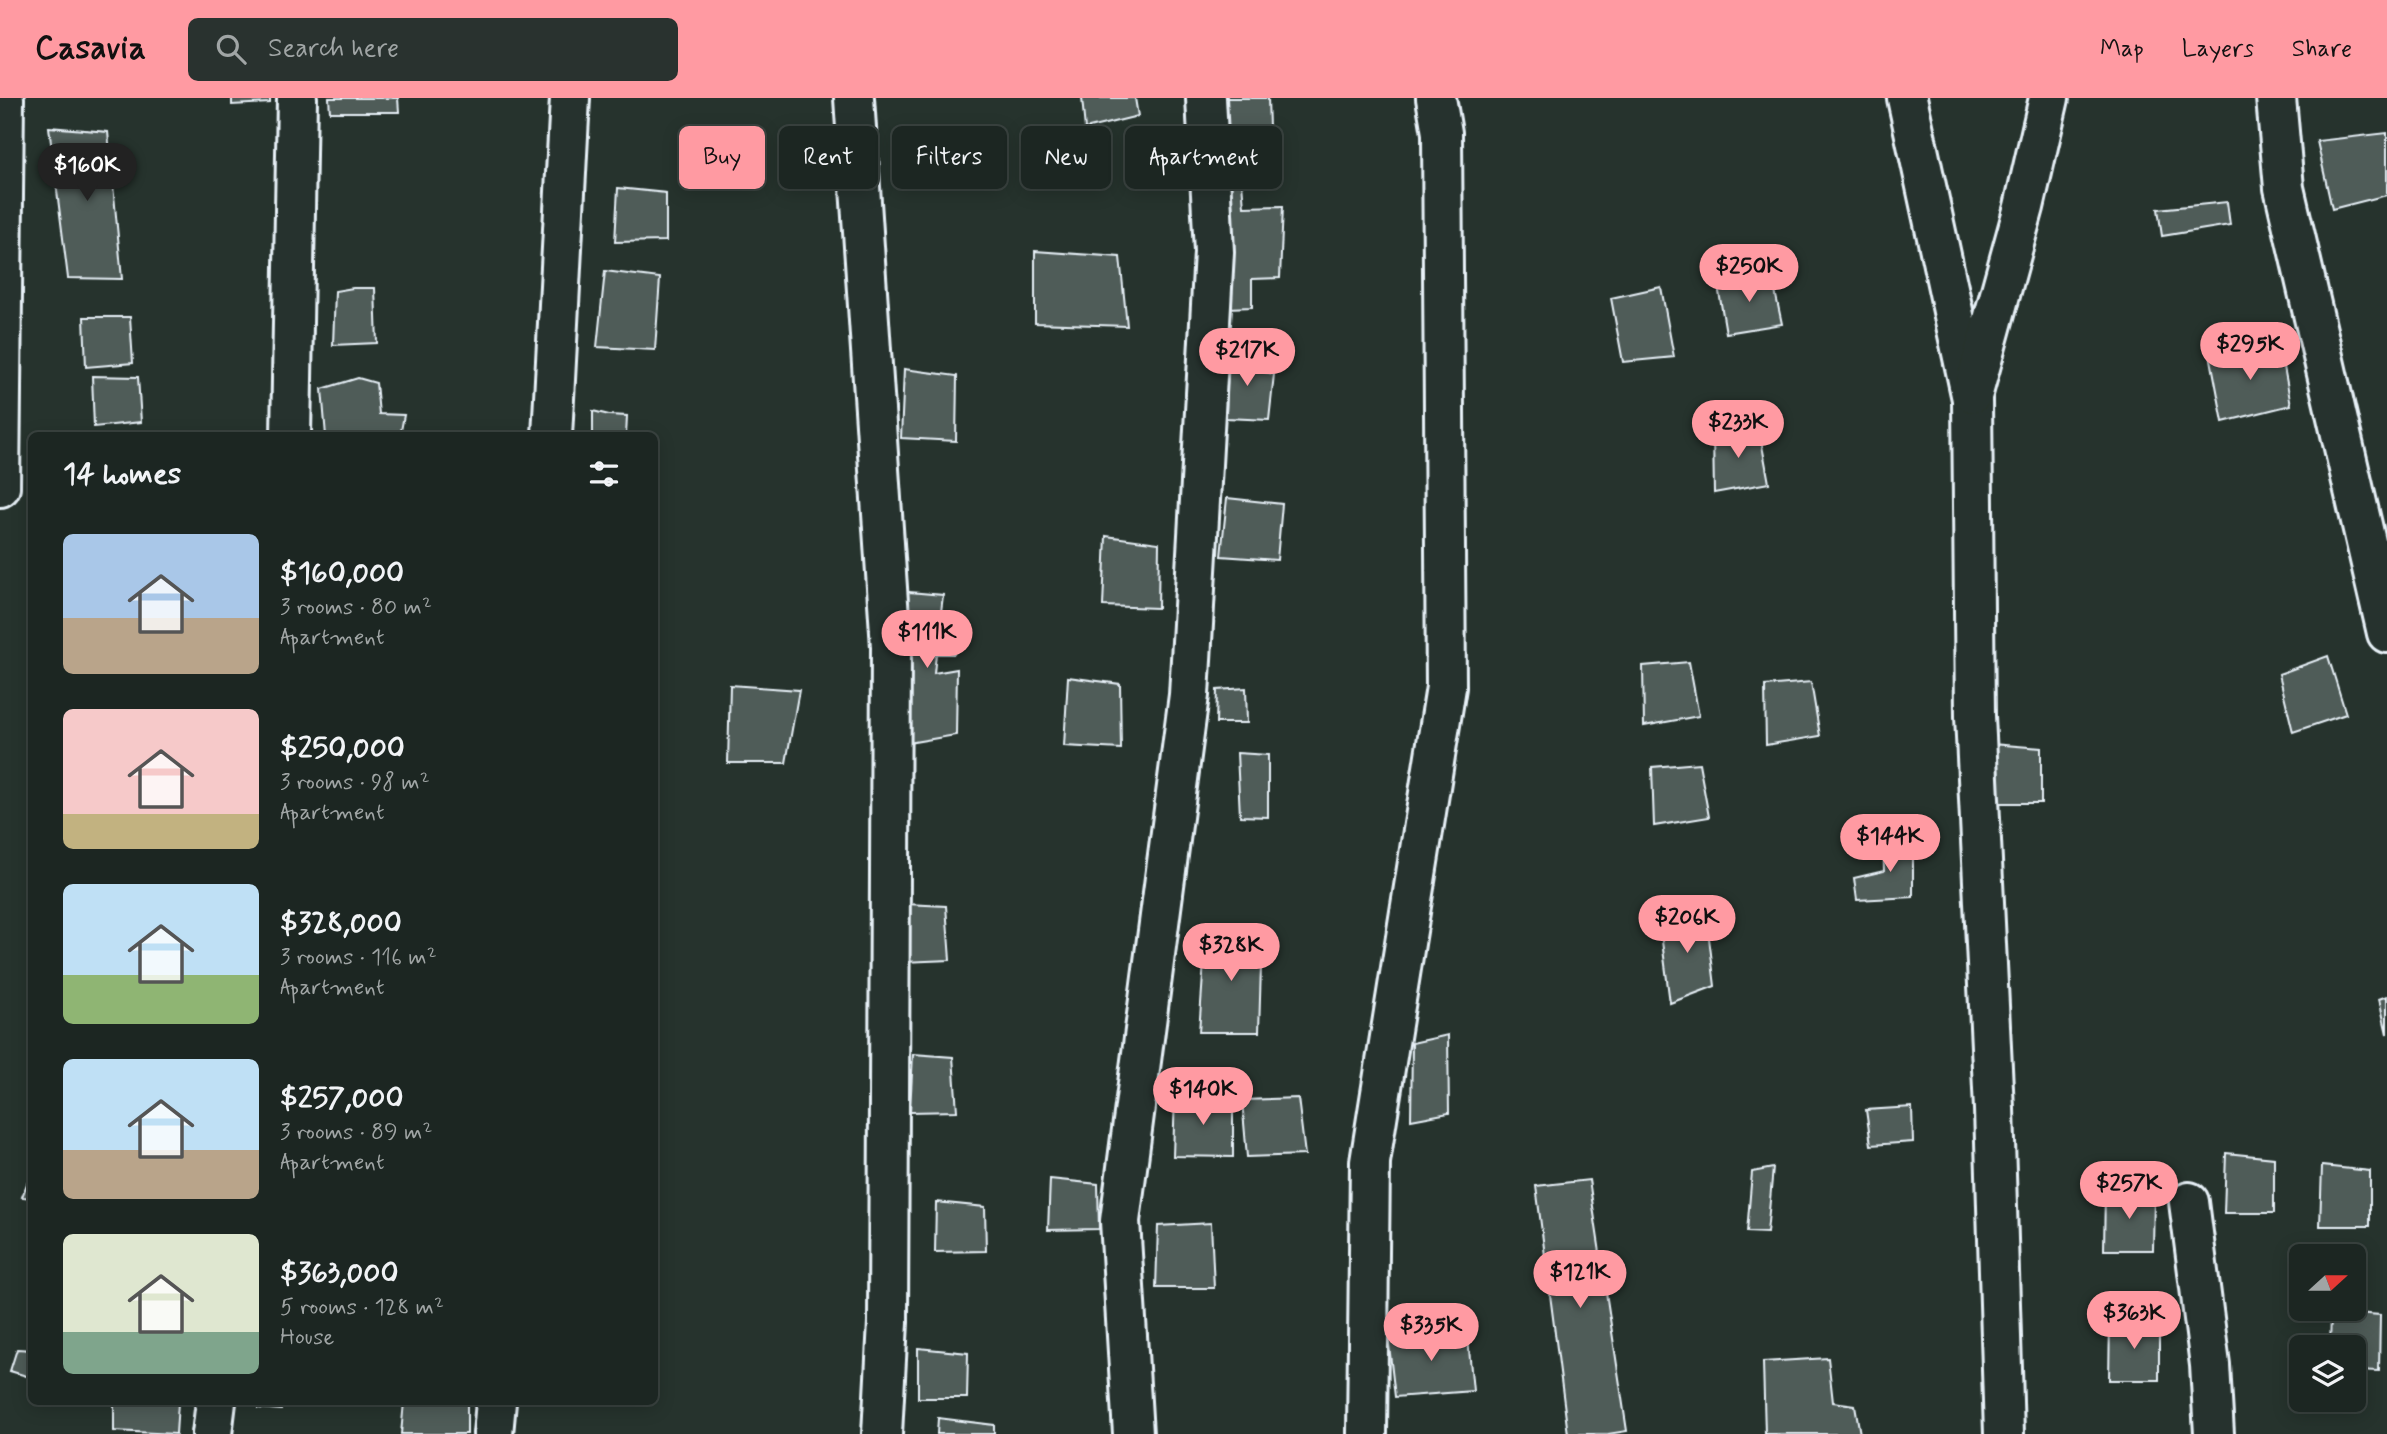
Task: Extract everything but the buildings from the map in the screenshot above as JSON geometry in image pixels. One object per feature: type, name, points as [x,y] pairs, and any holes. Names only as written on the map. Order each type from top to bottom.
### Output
[{"type":"street","points":[[0,487],[4,98]]},
{"type":"street","points":[[291,432],[297,98]]},
{"type":"street","points":[[552,432],[570,98]]},
{"type":"street","points":[[854,98],[891,648],[888,1322],[883,1434]]},
{"type":"street","points":[[1133,1434],[1120,1221],[1189,695],[1214,252],[1206,98]]},
{"type":"street","points":[[1367,1434],[1370,1162],[1446,687],[1442,133],[1436,98]]},
{"type":"street","points":[[1907,98],[1972,399],[1975,716],[1993,1096],[2004,1434]]},
{"type":"street","points":[[1972,399],[2024,207],[2049,98]]},
{"type":"street","points":[[2276,98],[2284,188],[2387,634]]},
{"type":"street","points":[[2189,1202],[2210,1365],[2214,1434]]},
{"type":"street","points":[[212,1434],[216,1405]]},
{"type":"street","points":[[493,1434],[496,1405]]}]
